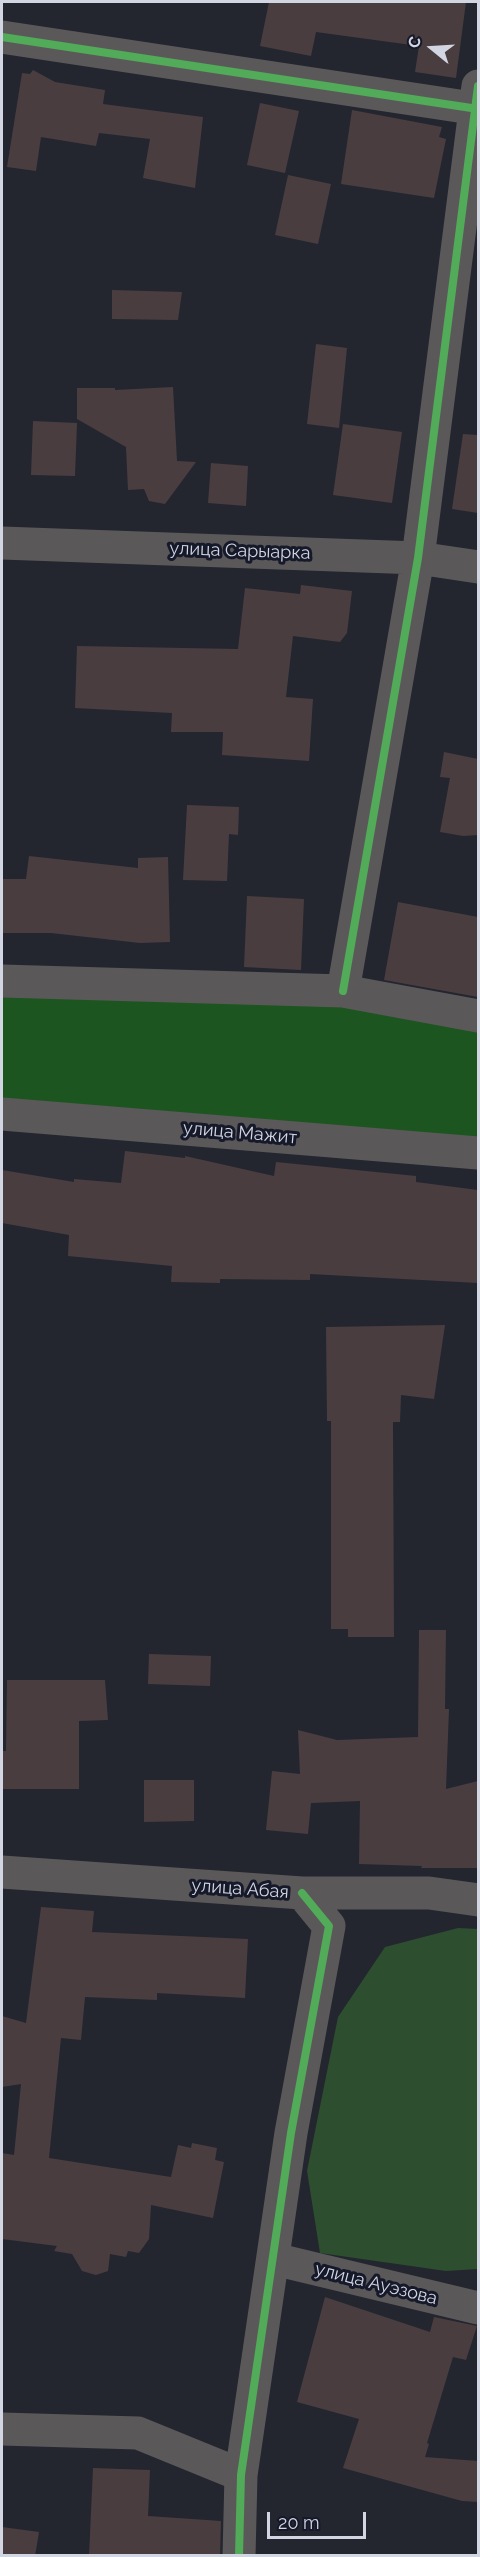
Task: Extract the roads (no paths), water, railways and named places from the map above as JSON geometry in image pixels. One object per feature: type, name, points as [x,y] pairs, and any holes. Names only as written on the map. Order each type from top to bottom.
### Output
[{"type":"street","points":[[2,37],[478,101],[418,558],[343,991]]},
{"type":"street","name":"улица Сарыарка","points":[[2,543],[418,558],[478,567]]},
{"type":"street","points":[[2,981],[201,985],[343,991],[478,1016]]},
{"type":"street","name":"улица Мажит","points":[[2,1114],[478,1153]]},
{"type":"street","name":"улица Абая","points":[[2,1872],[302,1893],[429,1893],[478,1900]]},
{"type":"street","points":[[239,2556],[241,2475],[291,2133],[329,1926],[302,1893]]},
{"type":"street","name":"улица Ауэзова","points":[[274,2259],[478,2308]]},
{"type":"street","points":[[2,2429],[138,2433],[241,2475]]}]
